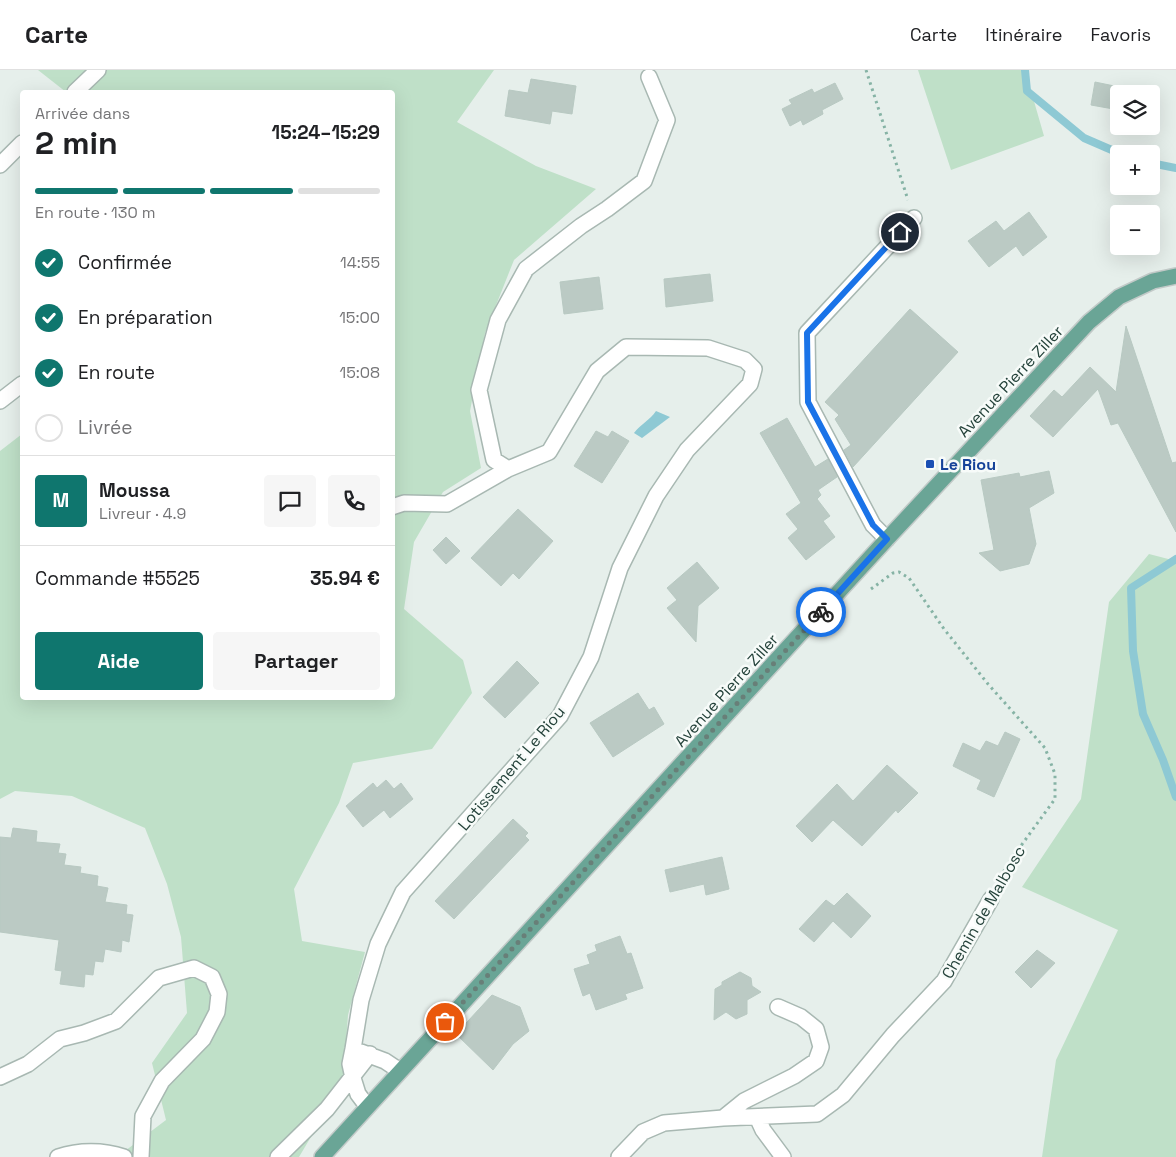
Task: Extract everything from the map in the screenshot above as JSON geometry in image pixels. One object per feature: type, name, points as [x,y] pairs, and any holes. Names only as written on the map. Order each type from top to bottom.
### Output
[{"type":"main road","name":"Avenue Pierre Ziller","points":[[322,1157],[887,539],[1090,322],[1119,297],[1153,281],[1176,276]]},
{"type":"street","points":[[77,90],[98,70]]},
{"type":"street","points":[[395,506],[404,503],[447,504],[508,469],[494,460],[479,390],[498,320],[526,269],[644,180],[667,120],[649,77]]},
{"type":"street","points":[[0,165],[20,145]]},
{"type":"street","points":[[887,539],[873,525],[808,402],[807,333],[914,218]]},
{"type":"street","name":"Lotissement Le Riou","points":[[352,1049],[361,1000],[372,962],[378,944],[403,892],[560,716],[591,657],[620,568],[656,496],[687,450],[750,384],[754,368],[745,360],[708,348],[626,346],[597,371],[549,452],[508,469]]},
{"type":"street","points":[[0,401],[20,386]]},
{"type":"street","name":"Chemin de Malbosc","points":[[619,1157],[643,1132],[664,1123],[723,1118],[817,1114],[843,1096],[893,1035],[944,981],[991,899]]},
{"type":"street","points":[[0,1077],[28,1064],[60,1039],[84,1033],[116,1021],[159,978],[194,968],[212,977],[219,994],[217,1012],[203,1039],[162,1080],[143,1116],[141,1157]]},
{"type":"street","points":[[723,1118],[744,1101],[794,1076],[816,1061],[821,1047],[816,1029],[801,1017],[778,1007]]},
{"type":"street","points":[[367,1106],[358,1094],[353,1078],[350,1064],[352,1049],[370,1054],[400,1071]]},
{"type":"street","points":[[278,1157],[327,1109],[370,1054]]},
{"type":"street","points":[[757,1117],[763,1130],[783,1157]]},
{"type":"street","points":[[58,1157],[74,1152],[112,1153],[124,1157]]},
{"type":"path","points":[[866,70],[914,218]]},
{"type":"path","name":"Chemin de Malbosc","points":[[852,578],[869,590],[893,573],[899,572],[909,578],[944,629],[982,678],[1045,748],[1056,774],[1055,799],[1007,865],[991,899]]},
{"type":"green space","points":[[38,70],[494,70],[457,122],[536,166],[596,189],[514,260],[485,333],[470,411],[481,468],[443,492],[414,542],[404,609],[463,660],[472,693],[432,749],[353,763],[339,803],[294,889],[302,941],[365,952],[348,1015],[343,1083],[299,1157],[117,1157],[166,1120],[152,1063],[187,1013],[181,937],[167,884],[145,828],[72,796],[15,791],[0,799],[0,451],[20,436],[20,700],[395,700],[395,90],[63,90]]},
{"type":"green space","points":[[918,70],[1025,70],[1044,136],[951,170]]},
{"type":"green space","points":[[1149,554],[1176,561],[1176,1157],[1042,1157],[1056,1060],[1118,930],[1022,887],[1081,799],[1109,602]]},
{"type":"water","points":[[656,411],[670,417],[642,438],[634,433],[651,417]]},
{"type":"building","points":[[531,79],[576,86],[572,114],[552,111],[550,124],[505,116],[509,90],[528,93]]},
{"type":"building","points":[[1095,82],[1110,85],[1110,108],[1091,105]]},
{"type":"building","points":[[835,83],[843,99],[822,110],[823,114],[803,125],[801,120],[790,126],[782,109],[792,104],[789,100],[812,89],[814,93]]},
{"type":"building","points":[[1029,212],[1047,237],[1023,256],[1016,246],[989,267],[968,241],[996,221],[1004,231]]},
{"type":"building","points":[[710,274],[713,301],[666,307],[664,279]]},
{"type":"building","points":[[599,277],[603,309],[564,314],[560,282]]},
{"type":"building","points":[[910,309],[958,352],[853,467],[844,450],[851,445],[835,419],[839,415],[825,402]]},
{"type":"building","points":[[1126,326],[1172,463],[1176,462],[1176,532],[1118,423],[1111,425],[1098,389],[1053,437],[1030,416],[1054,390],[1062,397],[1090,367],[1116,392]]},
{"type":"building","points":[[787,418],[815,467],[828,459],[837,477],[818,490],[821,495],[817,499],[830,516],[823,521],[835,537],[806,560],[788,538],[798,529],[786,514],[801,503],[760,433]]},
{"type":"building","points":[[596,431],[608,437],[612,431],[629,441],[602,483],[574,466]]},
{"type":"building","points":[[1049,471],[1054,493],[1029,508],[1036,544],[1029,564],[1000,571],[979,553],[994,550],[981,480],[1019,473],[1020,477]]},
{"type":"building","points":[[518,509],[553,541],[519,579],[513,573],[501,586],[471,558]]},
{"type":"building","points":[[446,537],[460,551],[446,564],[433,550]]},
{"type":"building","points":[[697,562],[719,588],[698,606],[696,642],[667,608],[677,600],[667,588]]},
{"type":"building","points":[[517,661],[539,683],[505,718],[483,697]]},
{"type":"building","points":[[638,693],[649,710],[654,707],[664,724],[613,757],[590,723]]},
{"type":"building","points":[[1005,732],[1020,739],[994,797],[977,789],[981,780],[953,766],[963,743],[980,751],[986,741],[998,746]]},
{"type":"building","points":[[887,765],[918,793],[898,813],[896,810],[862,846],[833,820],[812,842],[796,826],[837,784],[853,801]]},
{"type":"building","points":[[386,780],[394,789],[401,783],[413,799],[390,818],[384,810],[363,827],[346,806],[373,783],[377,788]]},
{"type":"building","points":[[513,819],[528,833],[525,836],[529,840],[454,919],[435,901]]},
{"type":"building","points":[[13,828],[37,831],[36,842],[60,844],[58,853],[66,854],[64,865],[81,867],[80,873],[98,876],[97,886],[108,888],[105,902],[127,905],[126,914],[133,915],[129,942],[122,940],[121,952],[105,949],[103,962],[95,961],[93,975],[85,974],[84,987],[60,984],[62,971],[55,970],[59,940],[0,932],[0,837],[11,838]]},
{"type":"building","points":[[722,857],[729,889],[706,895],[704,884],[670,892],[665,870]]},
{"type":"building","points":[[847,893],[871,916],[851,938],[833,921],[814,942],[799,929],[826,900],[834,906]]},
{"type":"building","points":[[620,936],[627,954],[631,953],[643,988],[625,994],[627,999],[596,1010],[590,993],[583,996],[574,969],[590,964],[587,955],[597,951],[595,945]]},
{"type":"building","points":[[1037,950],[1055,963],[1031,988],[1015,972]]},
{"type":"building","points":[[740,972],[751,978],[752,986],[761,992],[747,1000],[747,1014],[736,1019],[726,1012],[714,1020],[715,989],[722,985],[722,982]]},
{"type":"building","points":[[492,995],[520,1007],[529,1031],[513,1044],[493,1070],[456,1034]]},
{"type":"waterway","points":[[1025,70],[1027,91],[1084,138],[1110,149]]},
{"type":"waterway","points":[[1160,165],[1176,168]]},
{"type":"waterway","points":[[1176,559],[1131,588],[1133,651],[1143,714],[1163,760],[1176,797]]},
{"type":"way so far","points":[[445,1022],[821,612]]},
{"type":"place","name":"Le Riou","points":[[930,464]]},
{"type":"route","points":[[821,612],[887,539],[873,525],[808,402],[807,333],[900,232]]}]
